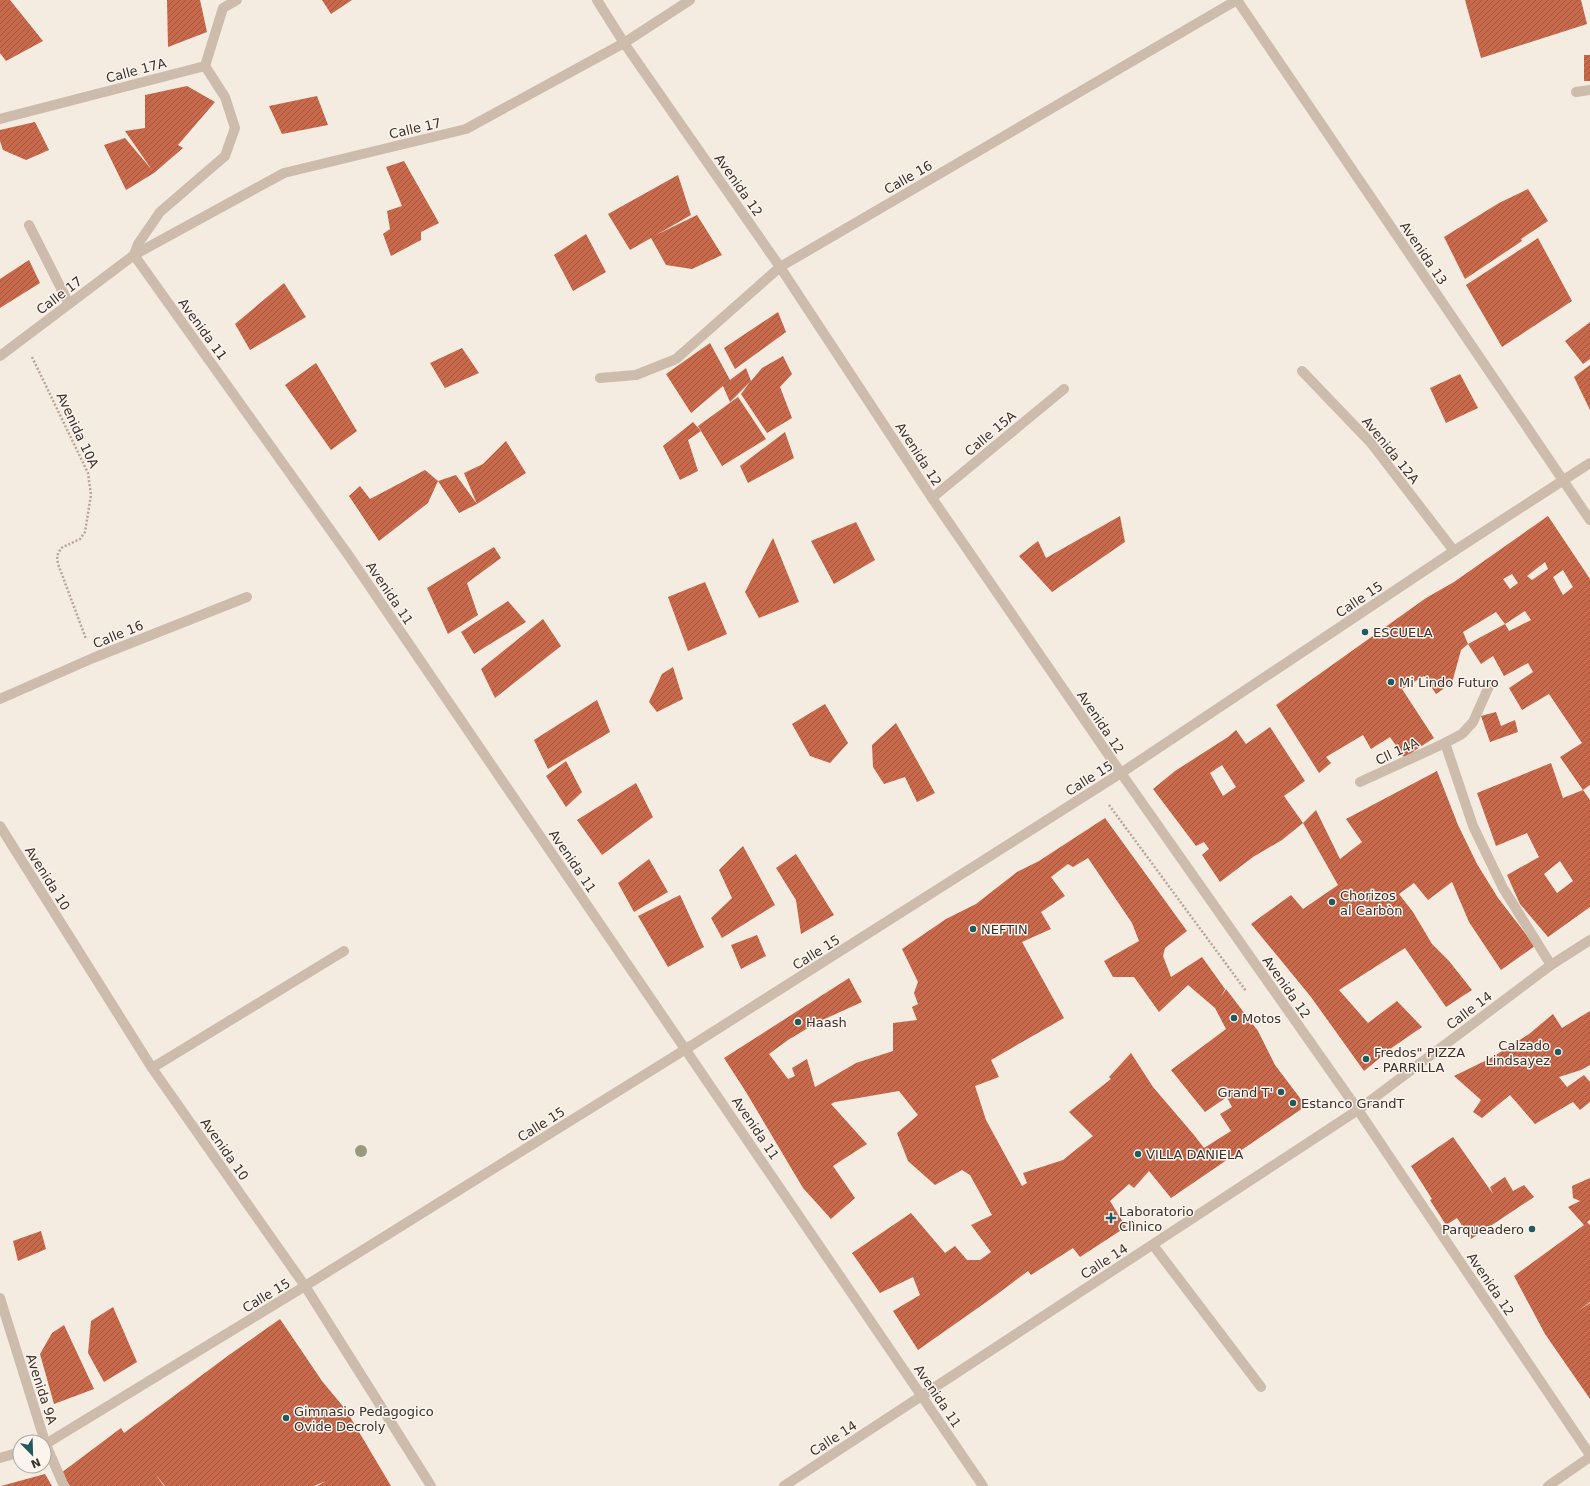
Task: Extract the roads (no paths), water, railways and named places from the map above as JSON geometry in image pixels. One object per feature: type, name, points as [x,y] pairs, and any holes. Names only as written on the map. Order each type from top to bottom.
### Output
[{"type":"street","points":[[205,66],[221,4],[237,0]]},
{"type":"street","name":"Avenida 12","points":[[596,0],[624,43],[780,267],[932,498],[1121,773],[1358,1110],[1590,1456]]},
{"type":"street","name":"Calle 17","points":[[0,356],[134,255],[284,173],[466,129],[624,43],[690,0]]},
{"type":"street","name":"Calle 16","points":[[600,378],[636,374],[676,359],[780,267],[1237,0]]},
{"type":"street","name":"Avenida 13","points":[[1237,0],[1590,520]]},
{"type":"street","name":"Calle 17","points":[[134,255],[138,244],[160,212],[225,156],[235,128],[225,97],[205,66]]},
{"type":"street","name":"Calle 17A","points":[[0,119],[205,66]]},
{"type":"street","points":[[1576,92],[1590,90]]},
{"type":"street","points":[[29,225],[69,304]]},
{"type":"street","name":"Avenida 11","points":[[134,255],[349,556],[983,1486]]},
{"type":"street","name":"Avenida 12A","points":[[1302,371],[1371,443],[1454,551]]},
{"type":"street","name":"Calle 15A","points":[[932,498],[1064,389]]},
{"type":"street","name":"Calle 15","points":[[52,1441],[305,1286],[686,1049],[1121,773],[1454,551],[1590,463]]},
{"type":"street","name":"Calle 16","points":[[0,700],[93,658],[247,597]]},
{"type":"street","name":"Cll 14A","points":[[1360,782],[1445,744],[1462,734],[1473,722],[1490,684]]},
{"type":"street","points":[[1445,744],[1476,833],[1503,888],[1551,965]]},
{"type":"street","name":"Avenida 10","points":[[0,826],[152,1068],[305,1286],[431,1486]]},
{"type":"street","name":"Calle 14","points":[[784,1486],[1358,1110],[1551,965],[1590,940]]},
{"type":"street","points":[[152,1068],[344,951]]},
{"type":"street","points":[[1153,1245],[1261,1387]]},
{"type":"street","name":"Avenida 9A","points":[[0,1298],[42,1434]]},
{"type":"street","points":[[0,1458],[12,1454]]},
{"type":"street","points":[[1548,1486],[1590,1456]]},
{"type":"street","name":"Avenida 9A","points":[[52,1460],[64,1486]]},
{"type":"place","name":"ESCUELA","points":[[1365,632]]},
{"type":"place","name":"Mi Lindo Futuro","points":[[1391,682]]},
{"type":"place","name":"Chorizos al Carbòn","points":[[1332,902]]},
{"type":"place","name":"NEFTIN","points":[[973,929]]},
{"type":"place","name":"Motos","points":[[1234,1018]]},
{"type":"place","name":"Haash","points":[[798,1022]]},
{"type":"place","name":"Calzado Lindsayez","points":[[1558,1052]]},
{"type":"place","name":"Fredos\" PIZZA - PARRILLA","points":[[1366,1059]]},
{"type":"place","name":"Grand T'","points":[[1281,1092]]},
{"type":"place","name":"Estanco GrandT","points":[[1293,1103]]},
{"type":"place","name":"VILLA DANIELA","points":[[1138,1154]]},
{"type":"place","name":"Laboratorio Clìnico","points":[[1111,1218]]},
{"type":"place","name":"Parqueadero","points":[[1532,1229]]},
{"type":"place","name":"Gimnasio Pedagogico Ovide Decroly","points":[[286,1418]]}]
